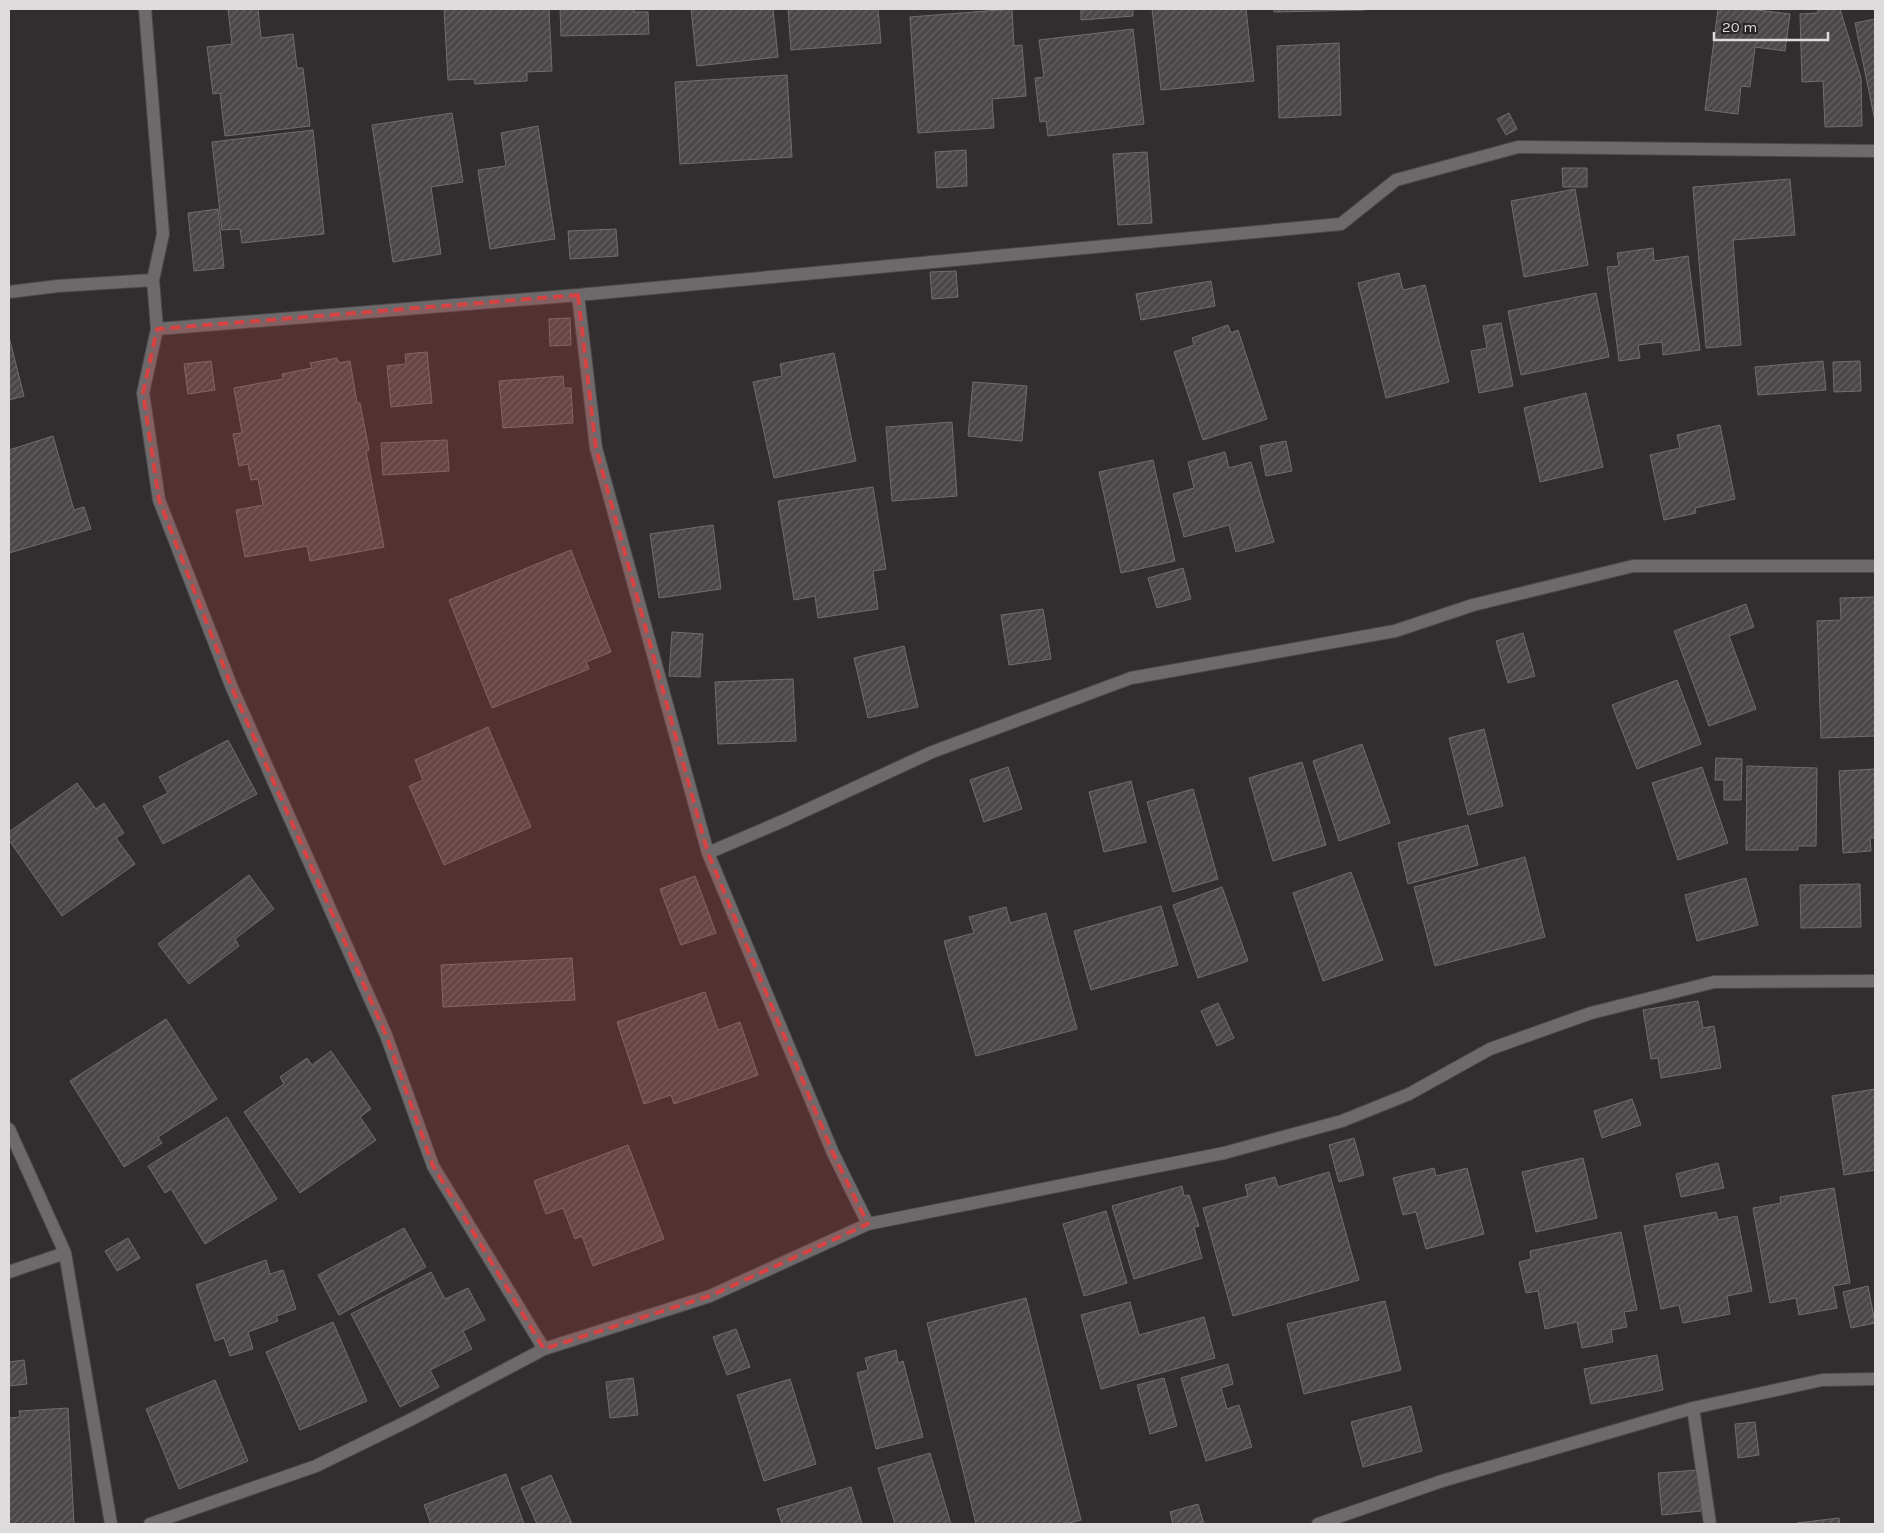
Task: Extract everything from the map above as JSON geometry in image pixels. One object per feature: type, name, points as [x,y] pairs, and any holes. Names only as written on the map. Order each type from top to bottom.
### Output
[{"type":"street","points":[[145,9],[163,234],[153,280],[157,329],[143,393],[159,500],[232,688],[386,1034],[433,1166],[544,1348]]},
{"type":"street","points":[[157,329],[578,295],[1341,224],[1396,180],[1518,147],[1875,151]]},
{"type":"street","points":[[9,292],[58,286],[153,280]]},
{"type":"street","points":[[578,295],[596,448],[708,853],[833,1153],[868,1224]]},
{"type":"street","points":[[708,853],[786,820],[932,752],[1131,678],[1394,631],[1472,605],[1634,566],[1875,566]]},
{"type":"street","points":[[150,1524],[316,1466],[412,1419],[544,1348],[710,1296],[868,1224],[1224,1153],[1342,1121],[1409,1094],[1490,1049],[1591,1013],[1714,982],[1875,981]]},
{"type":"street","points":[[9,1129],[65,1253],[111,1524]]},
{"type":"street","points":[[9,1272],[65,1253]]},
{"type":"street","points":[[1318,1524],[1442,1481],[1693,1408],[1822,1380],[1875,1379]]},
{"type":"street","points":[[1693,1408],[1710,1524]]},
{"type":"highlighted area","points":[[578,295],[596,448],[708,853],[833,1153],[868,1224],[710,1296],[544,1349],[433,1166],[386,1035],[232,688],[159,500],[143,393],[157,329]]},
{"type":"building","points":[[228,9],[258,9],[261,38],[293,34],[297,68],[303,68],[310,126],[225,136],[220,93],[213,94],[207,47],[232,44]]},
{"type":"building","points":[[444,9],[549,9],[552,71],[527,72],[527,81],[475,84],[474,79],[448,80]]},
{"type":"building","points":[[560,9],[634,9],[634,12],[648,12],[649,34],[561,36]]},
{"type":"building","points":[[691,9],[773,9],[778,57],[697,66]]},
{"type":"building","points":[[788,9],[878,9],[881,43],[791,50]]},
{"type":"building","points":[[1012,9],[1014,46],[1022,45],[1026,96],[992,99],[994,128],[918,133],[910,17]]},
{"type":"building","points":[[1081,9],[1133,9],[1133,16],[1081,20]]},
{"type":"building","points":[[1152,9],[1246,9],[1254,81],[1161,90]]},
{"type":"building","points":[[1274,9],[1365,9],[1365,10],[1274,12]]},
{"type":"building","points":[[1718,9],[1748,9],[1790,14],[1785,51],[1755,47],[1750,87],[1741,86],[1738,114],[1705,110]]},
{"type":"building","points":[[1818,9],[1840,9],[1861,78],[1862,126],[1825,127],[1823,81],[1802,82],[1800,14],[1818,13]]},
{"type":"building","points":[[1875,19],[1875,121],[1855,23]]},
{"type":"building","points":[[1133,29],[1144,124],[1048,136],[1046,121],[1040,122],[1035,78],[1044,77],[1039,40]]},
{"type":"building","points":[[1339,43],[1341,115],[1279,118],[1277,46]]},
{"type":"building","points":[[787,75],[792,157],[680,164],[675,82]]},
{"type":"building","points":[[452,113],[463,182],[431,187],[441,254],[393,262],[372,125]]},
{"type":"building","points":[[1509,113],[1517,129],[1506,135],[1497,119]]},
{"type":"building","points":[[538,126],[555,239],[490,249],[478,170],[506,166],[501,133]]},
{"type":"building","points":[[313,130],[324,234],[242,243],[240,229],[222,230],[212,142]]},
{"type":"building","points":[[966,150],[967,186],[937,188],[935,152]]},
{"type":"building","points":[[1147,152],[1152,223],[1118,225],[1113,154]]},
{"type":"building","points":[[1562,168],[1587,168],[1587,187],[1563,187]]},
{"type":"building","points":[[1790,179],[1795,235],[1733,240],[1741,345],[1706,348],[1693,187]]},
{"type":"building","points":[[1575,189],[1588,265],[1524,277],[1511,201]]},
{"type":"building","points":[[218,209],[224,268],[194,271],[188,213]]},
{"type":"building","points":[[616,229],[618,256],[570,259],[568,231]]},
{"type":"building","points":[[1653,248],[1654,261],[1688,256],[1700,350],[1663,355],[1662,342],[1638,345],[1640,358],[1619,361],[1607,267],[1619,266],[1617,253]]},
{"type":"building","points":[[956,271],[958,297],[932,299],[930,272]]},
{"type":"building","points":[[1399,273],[1403,290],[1425,285],[1449,382],[1386,398],[1358,283]]},
{"type":"building","points":[[1211,281],[1215,306],[1141,320],[1136,294]]},
{"type":"building","points":[[1596,293],[1609,357],[1521,375],[1508,311]]},
{"type":"building","points":[[570,318],[571,345],[550,346],[549,319]]},
{"type":"building","points":[[1501,323],[1513,386],[1479,393],[1471,351],[1487,348],[1483,326]]},
{"type":"building","points":[[1228,325],[1231,333],[1238,330],[1267,419],[1203,440],[1174,352],[1194,345],[1192,338]]},
{"type":"building","points":[[9,337],[24,396],[9,400]]},
{"type":"building","points":[[427,352],[432,403],[391,407],[387,366],[406,364],[405,354]]},
{"type":"building","points":[[834,353],[856,461],[774,478],[753,382],[782,376],[780,364]]},
{"type":"building","points":[[337,358],[339,363],[350,361],[357,403],[360,403],[369,450],[366,451],[384,547],[310,561],[307,546],[245,557],[236,510],[263,505],[258,479],[251,480],[248,464],[239,466],[233,434],[242,433],[234,388],[283,379],[282,374],[312,368],[310,363]]},
{"type":"building","points":[[211,361],[215,390],[188,394],[184,364]]},
{"type":"building","points":[[1823,361],[1826,390],[1758,395],[1755,367]]},
{"type":"building","points":[[1860,361],[1861,391],[1834,392],[1833,362]]},
{"type":"building","points":[[563,376],[564,388],[571,388],[573,423],[503,428],[499,381]]},
{"type":"building","points":[[973,382],[1027,386],[1022,441],[968,436]]},
{"type":"building","points":[[1586,393],[1603,467],[1540,482],[1524,408]]},
{"type":"building","points":[[952,422],[957,496],[892,501],[886,427]]},
{"type":"building","points":[[1720,425],[1735,499],[1695,508],[1696,513],[1664,520],[1650,455],[1680,448],[1677,435]]},
{"type":"building","points":[[53,436],[74,510],[84,507],[91,529],[9,553],[9,450]]},
{"type":"building","points":[[447,440],[449,471],[383,475],[381,443]]},
{"type":"building","points":[[1286,441],[1292,471],[1266,476],[1260,446]]},
{"type":"building","points":[[1225,452],[1229,468],[1251,462],[1274,542],[1236,552],[1229,525],[1184,537],[1173,494],[1194,488],[1188,462]]},
{"type":"building","points":[[1153,460],[1175,561],[1121,573],[1099,472]]},
{"type":"building","points":[[873,487],[886,569],[873,571],[878,609],[818,618],[815,596],[794,600],[778,501]]},
{"type":"building","points":[[713,525],[721,589],[659,598],[650,534]]},
{"type":"building","points":[[571,550],[611,652],[586,662],[589,669],[492,708],[449,600]]},
{"type":"building","points":[[1183,568],[1191,599],[1157,608],[1148,578]]},
{"type":"building","points":[[1875,597],[1875,736],[1821,738],[1817,621],[1841,620],[1840,598]]},
{"type":"building","points":[[1746,604],[1754,627],[1729,636],[1756,709],[1709,726],[1674,631]]},
{"type":"building","points":[[1043,609],[1051,659],[1009,665],[1001,615]]},
{"type":"building","points":[[672,632],[703,634],[700,677],[669,676]]},
{"type":"building","points":[[1523,633],[1535,676],[1508,683],[1496,641]]},
{"type":"building","points":[[904,646],[918,707],[868,718],[854,658]]},
{"type":"building","points":[[793,679],[796,741],[718,744],[715,682]]},
{"type":"building","points":[[1677,680],[1701,744],[1637,769],[1612,705]]},
{"type":"building","points":[[488,727],[531,827],[444,865],[409,786],[423,780],[415,760]]},
{"type":"building","points":[[1484,729],[1503,806],[1468,815],[1449,738]]},
{"type":"building","points":[[228,740],[257,794],[163,844],[143,806],[168,793],[159,777]]},
{"type":"building","points":[[1362,744],[1390,823],[1339,841],[1313,761]]},
{"type":"building","points":[[1716,758],[1742,759],[1741,800],[1724,800],[1724,780],[1715,780]]},
{"type":"building","points":[[1302,762],[1326,845],[1273,861],[1249,778]]},
{"type":"building","points":[[1747,766],[1817,768],[1816,846],[1798,846],[1798,850],[1746,850]]},
{"type":"building","points":[[1008,767],[1022,809],[984,822],[970,780]]},
{"type":"building","points":[[1702,767],[1728,843],[1678,860],[1652,783]]},
{"type":"building","points":[[1875,769],[1875,838],[1870,838],[1871,851],[1843,853],[1839,771]]},
{"type":"building","points":[[1131,781],[1146,842],[1104,852],[1089,792]]},
{"type":"building","points":[[77,783],[96,809],[104,803],[124,833],[116,838],[135,864],[62,916],[9,840],[9,832]]},
{"type":"building","points":[[1193,789],[1218,879],[1173,892],[1147,802]]},
{"type":"building","points":[[1468,825],[1478,865],[1408,884],[1398,843]]},
{"type":"building","points":[[1525,857],[1545,937],[1435,966],[1414,887]]},
{"type":"building","points":[[1351,872],[1383,960],[1323,981],[1293,893]]},
{"type":"building","points":[[249,875],[274,909],[235,939],[239,946],[189,984],[158,944]]},
{"type":"building","points":[[695,876],[716,933],[681,945],[660,889]]},
{"type":"building","points":[[1746,878],[1758,925],[1697,941],[1685,895]]},
{"type":"building","points":[[1860,884],[1861,927],[1801,928],[1800,885]]},
{"type":"building","points":[[1222,887],[1248,961],[1198,978],[1173,905]]},
{"type":"building","points":[[1161,906],[1178,965],[1091,990],[1074,931]]},
{"type":"building","points":[[1006,907],[1010,923],[1046,913],[1077,1029],[976,1056],[944,941],[974,933],[969,917]]},
{"type":"building","points":[[572,958],[575,1000],[443,1007],[441,965]]},
{"type":"building","points":[[705,992],[718,1030],[740,1022],[758,1075],[674,1104],[671,1095],[644,1104],[617,1022]]},
{"type":"building","points":[[1698,1001],[1703,1028],[1714,1026],[1721,1068],[1661,1078],[1658,1058],[1651,1059],[1643,1010]]},
{"type":"building","points":[[1218,1003],[1234,1038],[1217,1046],[1201,1011]]},
{"type":"building","points":[[166,1019],[217,1099],[158,1137],[162,1143],[124,1167],[70,1081]]},
{"type":"building","points":[[331,1051],[371,1109],[360,1117],[376,1140],[300,1193],[244,1112],[284,1084],[280,1077],[307,1058],[312,1065]]},
{"type":"building","points":[[1875,1089],[1875,1170],[1844,1175],[1832,1096]]},
{"type":"building","points":[[1632,1099],[1641,1125],[1602,1138],[1594,1111]]},
{"type":"building","points":[[227,1117],[277,1199],[205,1244],[171,1189],[165,1193],[148,1166]]},
{"type":"building","points":[[1354,1138],[1364,1175],[1339,1182],[1329,1145]]},
{"type":"building","points":[[628,1145],[664,1239],[593,1266],[582,1236],[575,1239],[563,1208],[546,1214],[534,1181]]},
{"type":"building","points":[[1583,1158],[1597,1218],[1536,1232],[1522,1172]]},
{"type":"building","points":[[1718,1163],[1724,1188],[1681,1197],[1676,1174]]},
{"type":"building","points":[[1434,1168],[1436,1176],[1467,1168],[1484,1234],[1426,1249],[1416,1212],[1403,1215],[1393,1178]]},
{"type":"building","points":[[1329,1172],[1359,1280],[1233,1316],[1203,1208],[1248,1196],[1245,1185],[1275,1177],[1278,1187]]},
{"type":"building","points":[[1182,1186],[1184,1196],[1189,1195],[1199,1226],[1194,1227],[1202,1258],[1134,1279],[1112,1206]]},
{"type":"building","points":[[1834,1188],[1850,1283],[1833,1286],[1837,1308],[1799,1315],[1796,1298],[1770,1303],[1753,1208],[1781,1203],[1780,1197]]},
{"type":"building","points":[[1106,1211],[1127,1283],[1084,1296],[1063,1224]]},
{"type":"building","points":[[1716,1212],[1718,1220],[1737,1216],[1752,1291],[1727,1296],[1730,1314],[1683,1323],[1679,1305],[1661,1309],[1644,1226]]},
{"type":"building","points":[[404,1228],[426,1267],[339,1315],[318,1275]]},
{"type":"building","points":[[1621,1232],[1637,1310],[1624,1312],[1627,1327],[1611,1330],[1613,1342],[1582,1348],[1577,1322],[1545,1329],[1538,1291],[1526,1293],[1519,1262],[1531,1259],[1530,1251]]},
{"type":"building","points":[[128,1238],[140,1258],[117,1271],[105,1251]]},
{"type":"building","points":[[266,1260],[270,1274],[283,1270],[296,1309],[276,1316],[278,1321],[248,1332],[253,1349],[230,1356],[224,1338],[215,1341],[196,1285]]},
{"type":"building","points":[[431,1272],[445,1299],[468,1288],[485,1320],[463,1331],[472,1349],[430,1370],[439,1387],[400,1407],[351,1314]]},
{"type":"building","points":[[1868,1286],[1875,1323],[1851,1328],[1843,1292]]},
{"type":"building","points":[[1026,1298],[1081,1520],[1065,1524],[976,1524],[927,1323]]},
{"type":"building","points":[[1385,1301],[1401,1370],[1304,1394],[1287,1324]]},
{"type":"building","points":[[1130,1302],[1139,1335],[1204,1317],[1215,1358],[1101,1389],[1081,1315]]},
{"type":"building","points":[[333,1322],[367,1401],[300,1430],[266,1352]]},
{"type":"building","points":[[736,1329],[750,1367],[727,1375],[713,1337]]},
{"type":"building","points":[[896,1350],[898,1363],[903,1361],[923,1437],[876,1449],[857,1373],[868,1370],[865,1358]]},
{"type":"building","points":[[1657,1355],[1663,1390],[1591,1404],[1584,1369]]},
{"type":"building","points":[[24,1360],[27,1384],[9,1386],[9,1362]]},
{"type":"building","points":[[1228,1364],[1233,1384],[1221,1388],[1227,1409],[1239,1405],[1252,1447],[1206,1461],[1181,1378]]},
{"type":"building","points":[[633,1378],[638,1415],[610,1418],[606,1382]]},
{"type":"building","points":[[1164,1378],[1177,1426],[1150,1434],[1137,1385]]},
{"type":"building","points":[[790,1379],[816,1464],[764,1481],[737,1395]]},
{"type":"building","points":[[215,1380],[248,1461],[179,1489],[146,1409]]},
{"type":"building","points":[[1411,1406],[1422,1451],[1363,1467],[1351,1422]]},
{"type":"building","points":[[68,1408],[74,1524],[9,1524],[9,1418],[20,1417],[19,1411]]},
{"type":"building","points":[[1755,1422],[1759,1455],[1738,1458],[1735,1424]]},
{"type":"building","points":[[930,1453],[951,1524],[895,1524],[878,1468]]},
{"type":"building","points":[[1697,1470],[1701,1511],[1662,1515],[1658,1473]]},
{"type":"building","points":[[506,1474],[524,1524],[431,1524],[424,1505]]},
{"type":"building","points":[[551,1475],[572,1524],[537,1524],[521,1488]]},
{"type":"building","points":[[851,1487],[862,1524],[782,1524],[777,1509]]},
{"type":"building","points":[[1198,1504],[1204,1524],[1173,1524],[1170,1512]]},
{"type":"building","points":[[1839,1518],[1840,1524],[1797,1523]]}]
